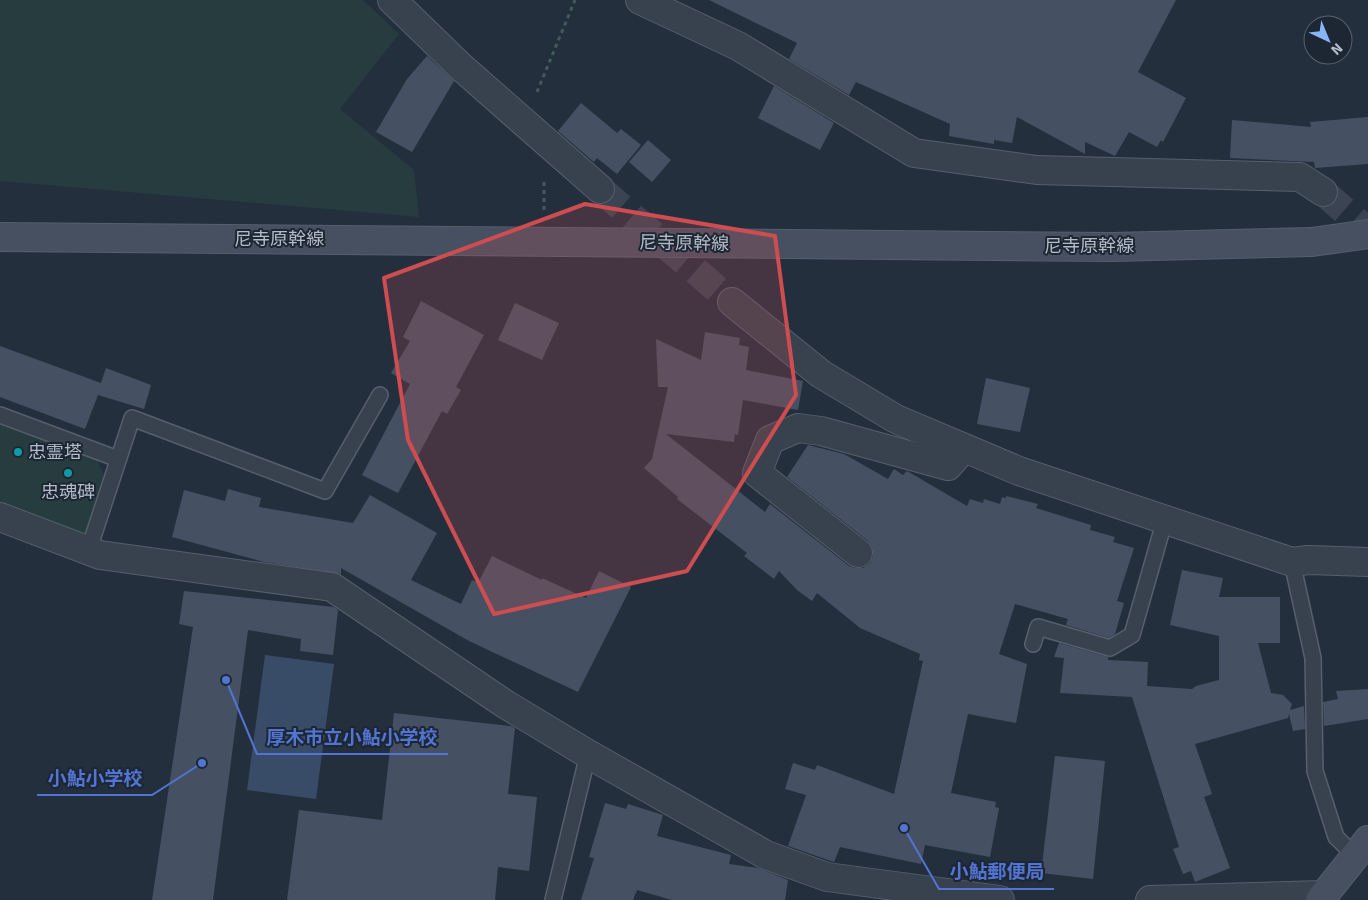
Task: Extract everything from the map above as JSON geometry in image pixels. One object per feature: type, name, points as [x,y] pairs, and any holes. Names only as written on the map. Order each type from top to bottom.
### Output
[{"type":"street","points":[[392,0],[460,66],[600,189]]},
{"type":"street","points":[[640,0],[738,46],[914,153],[1037,170],[1300,177],[1324,192]]},
{"type":"street","name":"尼寺原幹線","points":[[0,237],[1113,247],[1312,242],[1368,234]]},
{"type":"street","points":[[732,302],[821,374],[896,419],[963,449],[1019,471],[1292,562],[1308,560],[1368,562]]},
{"type":"street","points":[[849,536],[757,473],[770,440],[798,428],[821,431],[948,466],[963,449]]},
{"type":"street","points":[[0,518],[89,549],[100,555],[332,586],[506,704],[588,754],[766,855],[827,877],[1000,900]]},
{"type":"street","points":[[1150,900],[1321,898],[1361,848]]},
{"type":"lane","points":[[89,549],[132,418],[325,491],[380,395]]},
{"type":"lane","points":[[0,415],[118,459]]},
{"type":"lane","points":[[1033,644],[1033,626],[1110,648],[1132,635],[1165,519]]},
{"type":"lane","points":[[1292,562],[1313,658],[1315,771],[1336,836],[1361,848]]},
{"type":"lane","points":[[554,900],[588,754]]},
{"type":"path","points":[[524,122],[575,0]]},
{"type":"path","points":[[544,175],[544,241]]},
{"type":"highlighted area","points":[[585,204],[775,236],[796,395],[687,571],[494,614],[408,440],[384,278]]},
{"type":"green space","points":[[0,0],[363,0],[399,34],[340,109],[414,170],[419,217],[0,181]]},
{"type":"green space","points":[[0,422],[96,458],[104,475],[84,538],[0,510]]},
{"type":"water","points":[[265,655],[334,664],[316,799],[247,790]]},
{"type":"building","points":[[709,0],[1176,0],[1138,72],[1186,98],[1163,142],[1161,140],[1157,147],[1129,132],[1115,156],[1085,142],[1085,154],[1017,117],[1012,143],[994,140],[994,144],[949,136],[950,124],[856,82],[849,95],[789,59],[797,43]]},
{"type":"building","points":[[427,56],[454,81],[412,152],[376,132],[407,79]]},
{"type":"building","points":[[774,86],[834,123],[820,150],[758,118]]},
{"type":"building","points":[[581,103],[617,133],[621,129],[641,145],[617,174],[597,158],[594,162],[558,131]]},
{"type":"building","points":[[1368,117],[1368,164],[1315,168],[1314,162],[1230,158],[1232,120],[1311,127],[1310,122]]},
{"type":"building","points":[[648,140],[671,160],[652,182],[629,162]]},
{"type":"building","points":[[421,301],[484,335],[456,387],[461,390],[447,414],[442,411],[398,493],[362,475],[410,384],[391,373],[410,341],[403,337]]},
{"type":"building","points":[[515,303],[559,323],[542,360],[498,340]]},
{"type":"building","points":[[705,332],[740,338],[739,345],[749,347],[746,370],[803,381],[798,410],[743,400],[738,435],[735,434],[734,442],[666,434],[765,512],[770,504],[849,566],[863,568],[870,563],[873,556],[872,547],[868,541],[787,477],[808,445],[844,454],[888,479],[894,469],[903,475],[907,471],[967,506],[970,499],[983,503],[984,499],[1000,504],[1002,497],[1006,498],[1006,496],[1038,504],[1036,508],[1091,525],[1090,530],[1115,537],[1113,542],[1134,548],[1117,601],[1124,603],[1115,634],[1109,638],[1066,625],[1068,619],[1015,604],[999,654],[1027,664],[1016,723],[968,714],[951,793],[996,802],[995,807],[999,808],[990,857],[925,845],[921,864],[840,847],[834,862],[788,846],[806,795],[785,789],[793,763],[815,770],[817,765],[894,794],[923,661],[919,660],[920,654],[860,628],[817,593],[812,601],[797,590],[779,571],[774,579],[744,556],[747,553],[677,499],[678,497],[644,468],[652,459],[668,387],[658,387],[656,339],[701,360]]},
{"type":"building","points":[[0,346],[101,383],[106,368],[151,385],[144,409],[98,395],[85,429],[0,397]]},
{"type":"building","points":[[986,378],[1030,388],[1020,432],[977,424]]},
{"type":"building","points":[[228,489],[261,498],[259,507],[353,523],[370,495],[437,533],[411,580],[461,604],[472,580],[478,583],[492,556],[542,580],[542,578],[586,598],[599,571],[631,587],[578,692],[469,641],[341,568],[341,574],[264,562],[172,537],[184,490],[225,501]]},
{"type":"building","points":[[1182,570],[1223,578],[1219,597],[1280,597],[1280,643],[1258,643],[1271,693],[1283,695],[1292,704],[1290,710],[1304,706],[1305,729],[1293,731],[1289,714],[1288,718],[1195,744],[1212,794],[1204,797],[1230,868],[1195,882],[1191,871],[1183,874],[1173,849],[1179,847],[1132,697],[1060,693],[1064,658],[1054,657],[1059,643],[1108,657],[1108,660],[1148,662],[1147,686],[1192,689],[1196,686],[1219,680],[1219,636],[1170,625]]},
{"type":"building","points":[[184,591],[334,607],[338,610],[333,655],[300,651],[301,639],[248,630],[213,900],[152,900],[193,627],[179,624]]},
{"type":"building","points":[[1368,689],[1368,719],[1324,726],[1323,702],[1338,699],[1336,691]]},
{"type":"building","points":[[394,713],[515,728],[508,794],[537,797],[529,871],[498,867],[495,900],[287,900],[299,810],[382,820]]},
{"type":"building","points":[[1055,756],[1105,761],[1093,879],[1041,873]]},
{"type":"building","points":[[605,803],[626,809],[628,804],[663,815],[657,836],[731,855],[729,864],[758,868],[788,880],[785,900],[672,900],[637,890],[633,900],[581,900],[594,858],[589,857]]},
{"type":"tunnel","points":[[600,189],[732,302]]},
{"type":"tunnel","points":[[1323,192],[1368,231]]},
{"type":"place","name":"忠霊塔","points":[[18,452]]},
{"type":"place","name":"忠魂碑","points":[[68,473]]},
{"type":"place","name":"厚木市立小鮎小学校","points":[[226,680]]},
{"type":"place","name":"小鮎小学校","points":[[202,763]]},
{"type":"place","name":"小鮎郵便局","points":[[904,828]]}]
